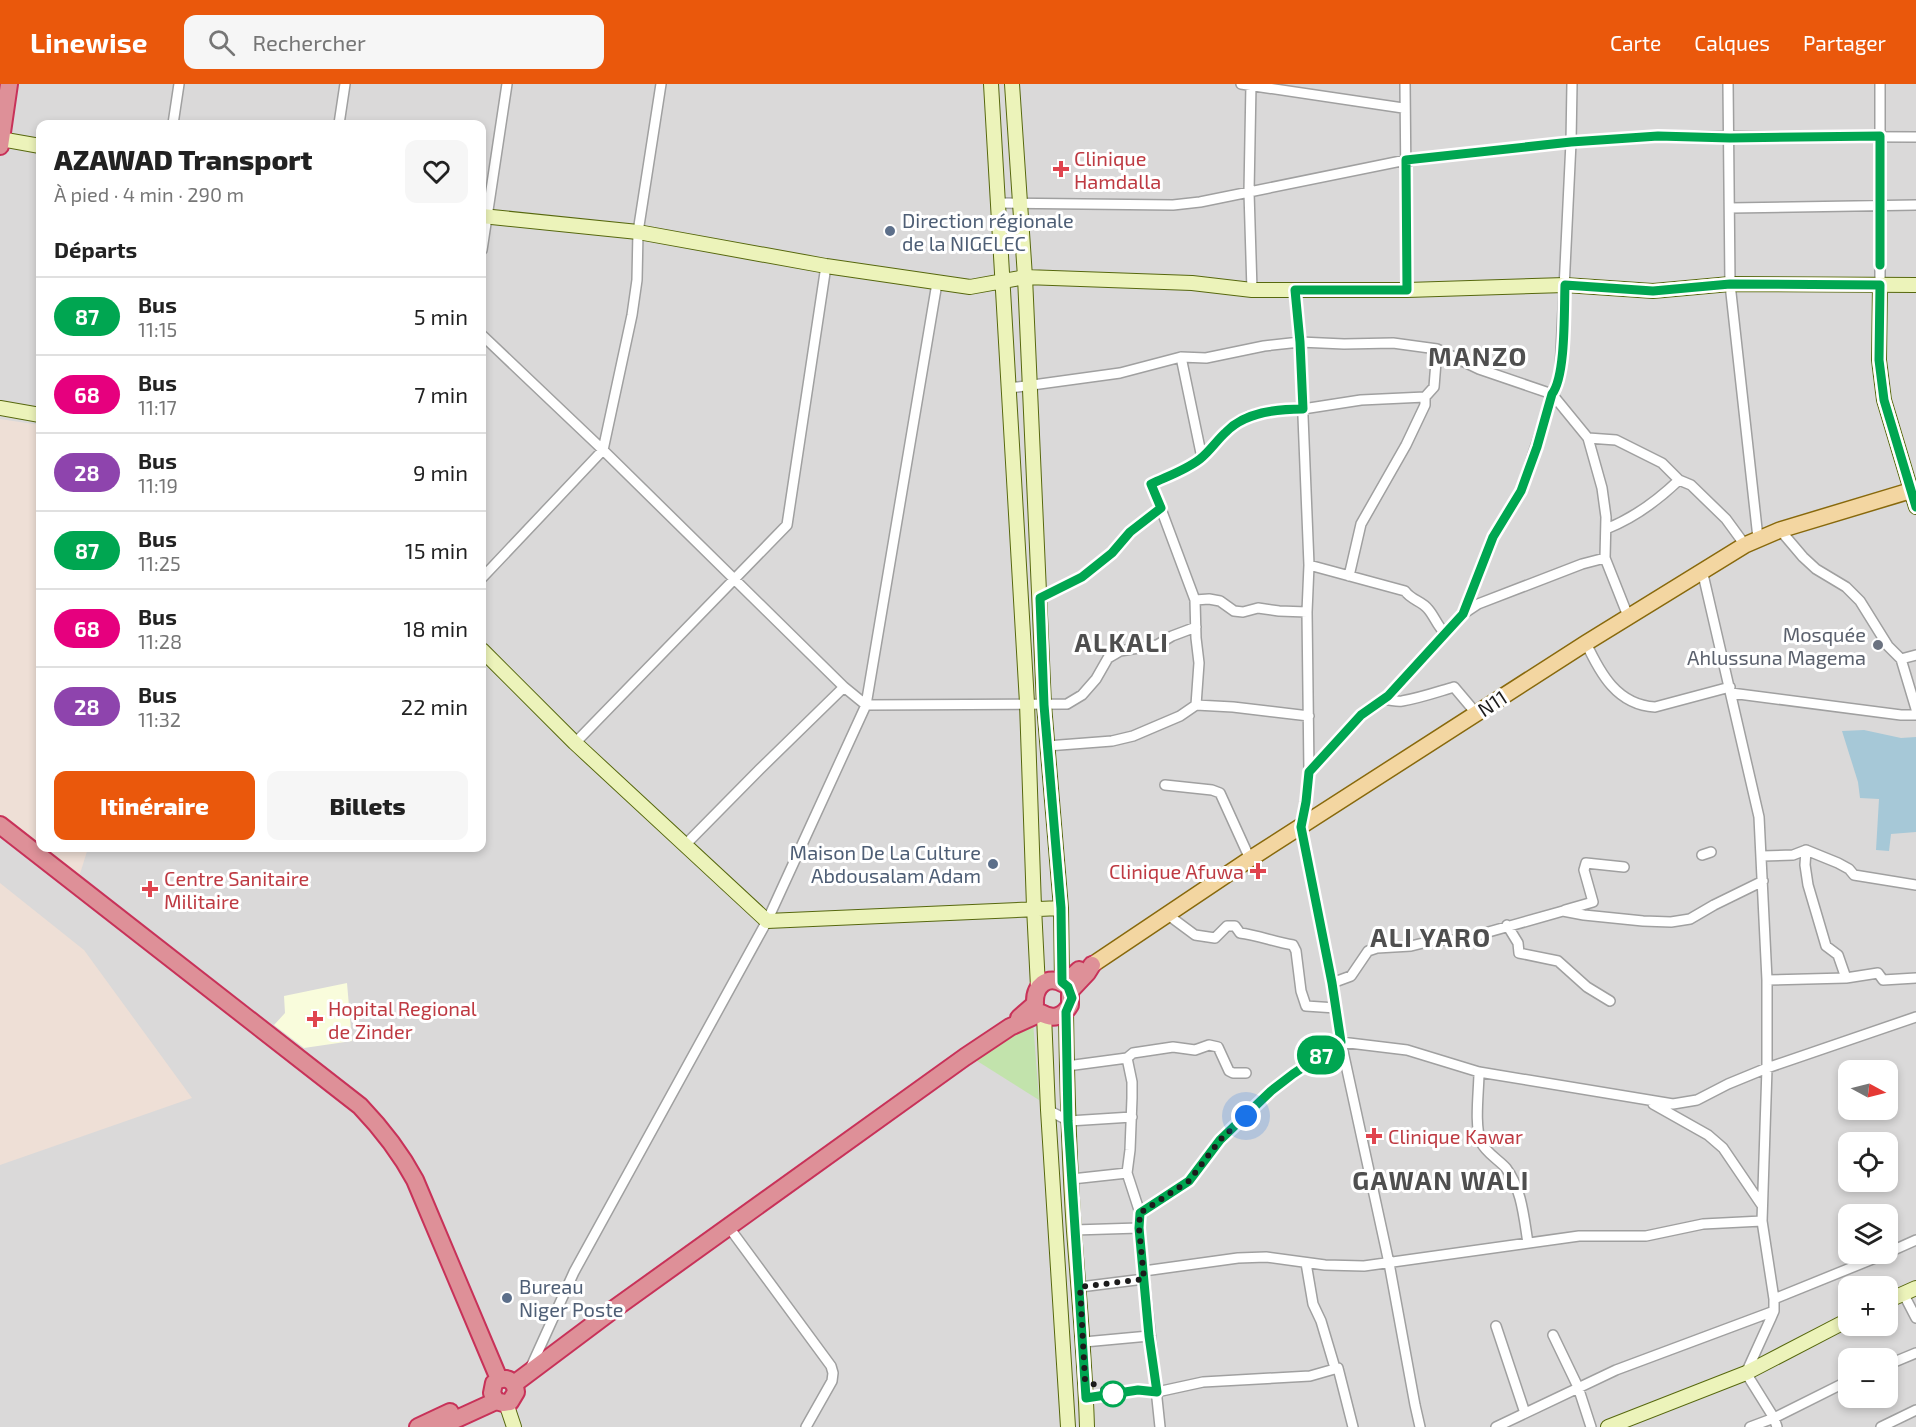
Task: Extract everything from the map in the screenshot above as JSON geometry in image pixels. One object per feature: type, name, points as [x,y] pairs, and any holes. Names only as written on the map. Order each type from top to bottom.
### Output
[{"type":"highway","points":[[0,141],[9,84]]},
{"type":"highway","points":[[0,825],[103,911]]},
{"type":"highway","points":[[0,835],[360,1106],[382,1129],[402,1155],[415,1180],[504,1388]]},
{"type":"highway","points":[[1065,986],[1087,973],[1092,965]]},
{"type":"highway","points":[[1040,1011],[1035,995],[1038,987],[1049,980],[1065,986]]},
{"type":"highway","points":[[439,1427],[504,1388],[1010,1027],[1040,1011],[1056,1017],[1066,1012],[1070,1005],[1065,986]]},
{"type":"highway","points":[[418,1427],[504,1388]]},
{"type":"main road","name":"N11","points":[[1092,965],[1250,859],[1702,570],[1752,542],[1780,530],[1913,489]]},
{"type":"street","points":[[174,120],[179,84]]},
{"type":"street","points":[[340,120],[345,84]]},
{"type":"street","points":[[486,211],[507,84]]},
{"type":"street","points":[[486,574],[603,450],[638,280],[638,232],[661,84]]},
{"type":"street","points":[[991,84],[1027,703],[1038,987]]},
{"type":"street","points":[[1012,84],[1025,278],[1044,705],[1061,908],[1065,986]]},
{"type":"street","points":[[1252,290],[1248,84],[1404,108]]},
{"type":"street","points":[[1405,84],[1407,290]]},
{"type":"street","points":[[1463,614],[1493,537],[1521,491],[1560,373],[1572,84]]},
{"type":"street","points":[[1728,84],[1730,284],[1752,542]]},
{"type":"street","points":[[1880,84],[1879,360],[1884,400],[1913,489],[1916,507]]},
{"type":"street","points":[[999,203],[1173,205],[1200,202],[1406,160],[1571,142],[1658,136],[1916,137]]},
{"type":"street","points":[[0,141],[36,146]]},
{"type":"street","points":[[1730,208],[1916,205]]},
{"type":"street","points":[[486,217],[638,232],[826,266],[970,287],[1025,278],[1192,283],[1252,290],[1407,290],[1565,285],[1653,291],[1730,284],[1916,285]]},
{"type":"street","points":[[575,743],[787,525],[826,266]]},
{"type":"street","points":[[514,1427],[504,1388],[574,1272],[767,921],[866,705],[937,283]]},
{"type":"street","points":[[1295,290],[1300,342],[1309,565],[1307,612],[1309,772],[1301,827],[1332,983],[1341,1042],[1389,1263],[1414,1405],[1420,1427]]},
{"type":"street","points":[[486,339],[603,450],[844,687],[866,705],[1072,703],[1096,680],[1108,658],[1120,651],[1157,645],[1172,636],[1196,627]]},
{"type":"street","points":[[1010,388],[1120,373],[1180,357],[1206,358],[1264,346],[1300,342],[1393,343],[1437,349],[1479,369],[1552,394],[1588,438],[1602,488],[1606,529],[1605,558],[1628,616]]},
{"type":"street","points":[[1349,576],[1358,531],[1406,445],[1425,405],[1425,397],[1434,387],[1437,349]]},
{"type":"street","points":[[1180,357],[1202,458]]},
{"type":"street","points":[[1196,705],[1199,663],[1195,600],[1151,484],[1202,458],[1225,432],[1241,420],[1283,409],[1303,409],[1361,400],[1425,397]]},
{"type":"street","points":[[0,408],[36,414]]},
{"type":"street","points":[[1588,438],[1616,440],[1662,463],[1679,480],[1691,485],[1752,542]]},
{"type":"street","points":[[1606,529],[1625,521],[1640,511],[1679,480]]},
{"type":"street","points":[[1040,598],[1082,577],[1112,553],[1130,532],[1161,508]]},
{"type":"street","points":[[1780,530],[1816,569],[1846,587],[1860,601],[1888,646],[1901,659],[1916,709]]},
{"type":"street","points":[[1309,772],[1361,715],[1388,696],[1463,614],[1478,604],[1582,564],[1605,558]]},
{"type":"street","points":[[1309,565],[1405,591],[1409,597],[1426,606],[1437,626],[1445,633]]},
{"type":"street","points":[[1702,570],[1754,789],[1762,856],[1767,980],[1767,1068],[1761,1204],[1774,1311],[1746,1373]]},
{"type":"street","points":[[1195,600],[1220,601],[1234,611],[1243,612],[1258,608],[1307,612]]},
{"type":"street","points":[[1586,643],[1601,675],[1633,702],[1646,707],[1731,690],[1901,715],[1915,715],[1916,713]]},
{"type":"street","points":[[486,654],[575,743],[767,921],[1061,908]]},
{"type":"street","points":[[1901,659],[1916,655]]},
{"type":"street","points":[[686,844],[844,687]]},
{"type":"street","points":[[1380,701],[1391,699],[1399,701],[1422,697],[1454,687],[1476,713]]},
{"type":"street","points":[[1047,746],[1112,741],[1133,736],[1180,716],[1196,705],[1309,716]]},
{"type":"street","points":[[1165,785],[1212,790],[1220,793],[1250,859]]},
{"type":"street","points":[[1762,856],[1793,855],[1806,850],[1838,863],[1854,874],[1916,885]]},
{"type":"street","points":[[1806,850],[1805,866],[1808,885],[1826,946],[1838,955],[1846,978]]},
{"type":"street","points":[[1332,983],[1351,976],[1368,951],[1377,948],[1411,946],[1435,940],[1460,940],[1593,902],[1584,870],[1586,863],[1624,867]]},
{"type":"street","points":[[1563,911],[1626,919],[1680,921],[1690,919],[1714,904],[1763,881]]},
{"type":"street","points":[[1168,915],[1195,935],[1215,938],[1227,926],[1235,926],[1240,933],[1293,945],[1306,1006],[1336,1008]]},
{"type":"street","points":[[1507,925],[1518,943],[1519,953],[1558,961],[1587,987],[1610,1001]]},
{"type":"street","points":[[1767,980],[1846,978],[1878,973],[1883,980],[1916,978]]},
{"type":"street","points":[[1040,1011],[1068,1427]]},
{"type":"street","points":[[1066,1012],[1068,1121],[1074,1230],[1084,1342],[1087,1427]]},
{"type":"street","points":[[1140,1213],[1189,1181],[1220,1140],[1271,1091],[1341,1042],[1407,1050],[1479,1072],[1673,1104],[1697,1100],[1767,1068],[1916,1017]]},
{"type":"street","points":[[1067,1066],[1127,1058],[1133,1053],[1173,1047],[1195,1050],[1209,1046],[1218,1047],[1229,1071],[1246,1072]]},
{"type":"street","points":[[1127,1058],[1132,1082],[1132,1117],[1127,1173],[1140,1213],[1139,1228],[1149,1336],[1160,1427]]},
{"type":"street","points":[[1479,1072],[1478,1125],[1481,1144],[1507,1169],[1515,1184],[1522,1209],[1527,1243]]},
{"type":"street","points":[[1648,1101],[1708,1136],[1723,1148],[1761,1204]]},
{"type":"street","points":[[1048,1110],[1068,1121],[1132,1117]]},
{"type":"street","points":[[1072,1179],[1127,1173]]},
{"type":"street","points":[[1080,1287],[1257,1257],[1343,1266],[1389,1263],[1579,1236],[1646,1236],[1703,1224],[1762,1221]]},
{"type":"street","points":[[728,1226],[831,1366],[832,1381],[806,1427]]},
{"type":"street","points":[[1074,1230],[1139,1228]]},
{"type":"street","points":[[1898,1248],[1916,1240]]},
{"type":"street","points":[[1306,1263],[1313,1304],[1321,1321],[1335,1368],[1338,1368],[1353,1427]]},
{"type":"street","points":[[1774,1299],[1861,1264]]},
{"type":"street","points":[[1910,1291],[1916,1318]]},
{"type":"street","points":[[1496,1427],[1616,1370],[1774,1311]]},
{"type":"street","points":[[1608,1427],[1746,1373],[1838,1325]]},
{"type":"street","points":[[1496,1326],[1525,1413]]},
{"type":"street","points":[[1553,1335],[1578,1387],[1591,1427]]},
{"type":"street","points":[[1084,1342],[1149,1336]]},
{"type":"street","points":[[1898,1360],[1916,1353]]},
{"type":"street","points":[[1086,1398],[1138,1390],[1157,1392],[1203,1382],[1310,1376],[1338,1368]]},
{"type":"street","points":[[1746,1373],[1776,1422]]},
{"type":"street","points":[[1750,1427],[1776,1422],[1838,1387]]},
{"type":"street","points":[[1881,1427],[1916,1410]]},
{"type":"shaded area","points":[[0,84],[1916,84],[1916,1427],[0,1427]]},
{"type":"shaded area","points":[[0,419],[36,424],[36,845],[0,818]]},
{"type":"shaded area","points":[[45,852],[87,852],[79,877]]},
{"type":"shaded area","points":[[0,883],[84,950],[192,1098],[0,1165]]},
{"type":"shaded area","name":"Hopital Regional de Zinder","points":[[347,983],[352,1041],[304,1048],[274,1025],[285,1013],[284,996]]},
{"type":"green space","points":[[1033,1021],[1039,1100],[974,1059]]},
{"type":"water","points":[[1864,730],[1901,738],[1916,737],[1916,832],[1891,834],[1889,851],[1876,850],[1879,799],[1860,798],[1858,782],[1842,731]]},
{"type":"bus line","name":"87","points":[[1880,265],[1880,136],[1730,138],[1658,136],[1571,142],[1406,160],[1407,290],[1295,290],[1303,409],[1283,409],[1249,416],[1233,425],[1202,458],[1151,484],[1161,508],[1130,532],[1102,562],[1082,577],[1040,598],[1044,705],[1061,908],[1062,982],[1068,987],[1072,998],[1066,1012],[1068,1121],[1086,1398],[1138,1390],[1157,1392],[1149,1336],[1139,1228],[1140,1213],[1189,1181],[1220,1140],[1271,1091],[1341,1042],[1332,983],[1301,827],[1309,772],[1361,715],[1388,696],[1463,614],[1493,537],[1521,491],[1537,447],[1552,394],[1556,388],[1562,351],[1565,285],[1653,291],[1730,284],[1880,285],[1879,360],[1884,400],[1916,507]]},
{"type":"place","name":"Clinique Hamdalla","points":[[1061,169]]},
{"type":"place","name":"Direction régionale de la NIGELEC","points":[[890,231]]},
{"type":"place","name":"Mosquée Ahlussuna Magema","points":[[1878,645]]},
{"type":"place","name":"Maison De La Culture Abdousalam Adam","points":[[993,864]]},
{"type":"place","name":"Clinique Afuwa","points":[[1258,871]]},
{"type":"place","name":"Centre Sanitaire Militaire","points":[[150,889]]},
{"type":"place","name":"Hopital Regional de Zinder","points":[[315,1019]]},
{"type":"place","name":"Clinique Kawar","points":[[1374,1136]]},
{"type":"place","name":"Bureau Niger Poste","points":[[507,1298]]},
{"type":"district","name":"MANZO","points":[[1478,355]]},
{"type":"district","name":"ALKALI","points":[[1122,641]]},
{"type":"district","name":"ALI YARO","points":[[1431,936]]},
{"type":"district","name":"GAWAN WALI","points":[[1441,1179]]},
{"type":"route","points":[[1113,1394],[1085,1380],[1080,1287],[1144,1279],[1139,1228],[1140,1213],[1189,1181],[1220,1140],[1246,1116]]}]
